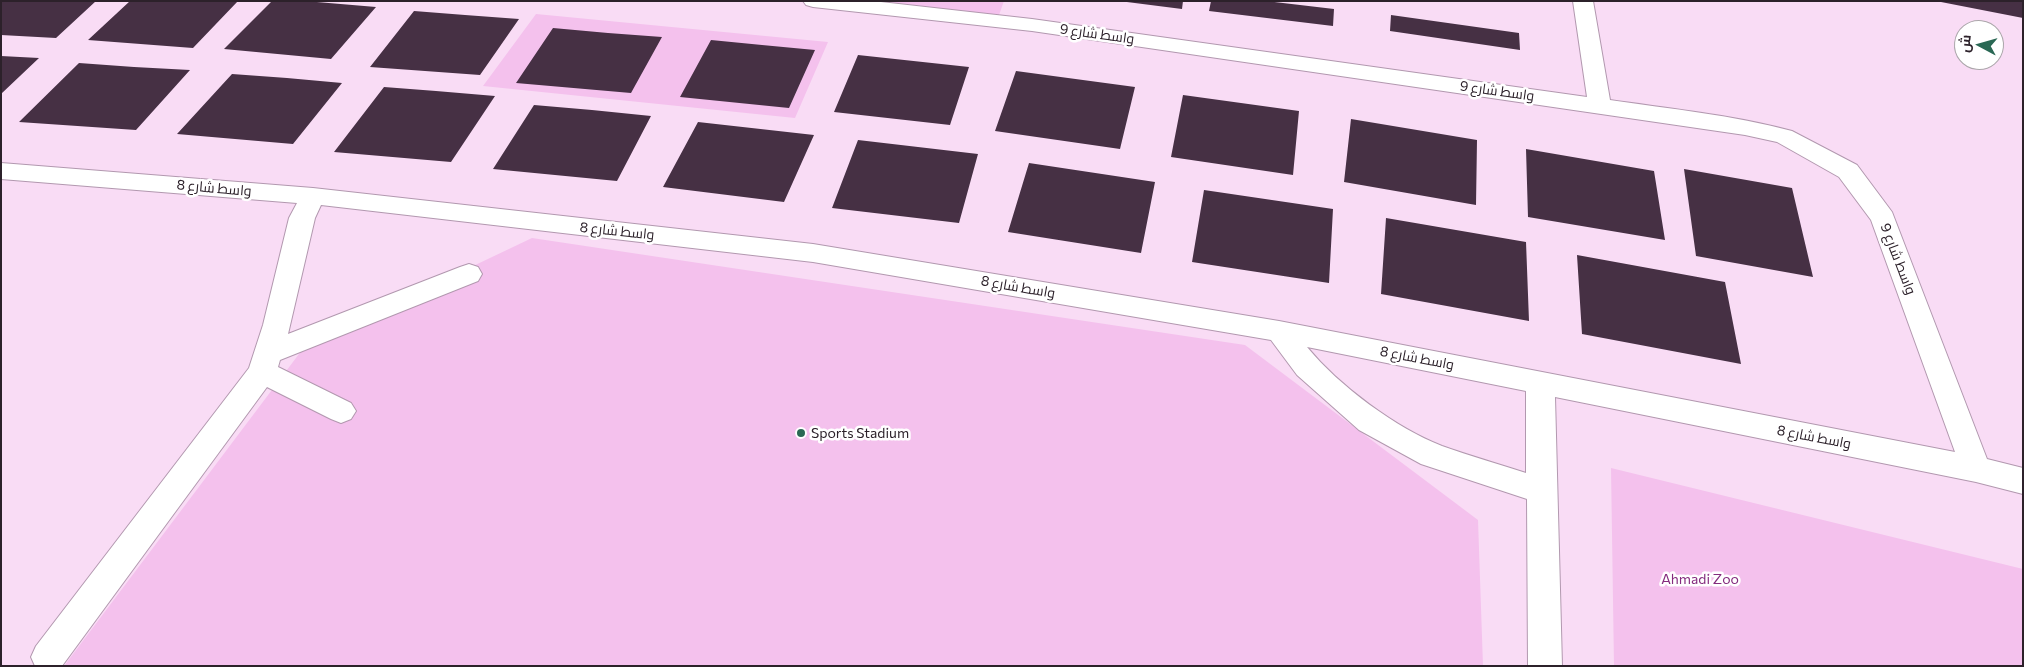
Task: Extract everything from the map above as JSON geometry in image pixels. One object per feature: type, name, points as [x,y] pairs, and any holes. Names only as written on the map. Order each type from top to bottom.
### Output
[{"type":"street","name":"واسط شارع 9","points":[[813,1],[1032,25],[1745,127],[1784,136],[1848,171],[1883,218],[1976,470]]},
{"type":"street","points":[[1583,1],[1600,106]]},
{"type":"street","name":"واسط شارع 8","points":[[1,171],[313,196],[813,253],[1279,331],[2023,481]]},
{"type":"street","points":[[48,657],[265,362],[302,218],[313,196]]},
{"type":"street","points":[[265,362],[470,274]]},
{"type":"street","points":[[1279,331],[1308,367],[1369,422],[1432,455],[1542,491]]},
{"type":"street","points":[[265,362],[341,410]]},
{"type":"street","points":[[1540,383],[1545,666]]},
{"type":"green space","points":[[879,1],[1004,1],[999,15]]},
{"type":"green space","points":[[536,14],[828,42],[795,118],[483,86]]},
{"type":"green space","name":"Sports Stadium","points":[[532,238],[1245,345],[1478,520],[1483,666],[64,666],[305,346]]},
{"type":"green space","name":"Ahmadi Zoo","points":[[1611,468],[2023,569],[2023,666],[1614,666]]},
{"type":"building","points":[[1,1],[96,1],[56,38],[1,35]]},
{"type":"building","points":[[130,1],[238,1],[193,48],[88,40]]},
{"type":"building","points":[[272,1],[305,1],[376,7],[331,59],[224,49]]},
{"type":"building","points":[[1119,1],[1183,1],[1182,9]]},
{"type":"building","points":[[1211,1],[1266,1],[1334,9],[1333,26],[1209,11]]},
{"type":"building","points":[[2023,1],[2023,18],[1941,2]]},
{"type":"building","points":[[414,11],[519,19],[480,75],[370,67]]},
{"type":"building","points":[[1391,15],[1519,33],[1520,50],[1390,31]]},
{"type":"building","points":[[553,28],[662,37],[631,93],[516,83]]},
{"type":"building","points":[[711,40],[815,50],[789,108],[680,97]]},
{"type":"building","points":[[858,55],[969,67],[950,125],[834,112]]},
{"type":"building","points":[[1,56],[39,58],[1,94]]},
{"type":"building","points":[[79,63],[190,70],[136,130],[19,122]]},
{"type":"building","points":[[1016,71],[1135,87],[1120,149],[995,131]]},
{"type":"building","points":[[232,74],[342,83],[293,144],[177,134]]},
{"type":"building","points":[[384,87],[495,96],[451,162],[334,152]]},
{"type":"building","points":[[1183,95],[1299,111],[1293,175],[1171,157]]},
{"type":"building","points":[[534,105],[651,116],[617,181],[493,169]]},
{"type":"building","points":[[1351,119],[1477,140],[1476,205],[1344,182]]},
{"type":"building","points":[[698,122],[814,135],[784,202],[663,187]]},
{"type":"building","points":[[858,140],[978,154],[959,223],[832,208]]},
{"type":"building","points":[[1526,149],[1654,171],[1665,240],[1528,217]]},
{"type":"building","points":[[1029,163],[1155,182],[1141,253],[1008,232]]},
{"type":"building","points":[[1684,169],[1792,188],[1813,277],[1696,256]]},
{"type":"building","points":[[1204,190],[1333,209],[1329,283],[1192,262]]},
{"type":"building","points":[[1386,218],[1526,242],[1529,321],[1381,294]]},
{"type":"building","points":[[1577,255],[1725,282],[1741,364],[1582,334]]},
{"type":"place","name":"Sports Stadium","points":[[801,433]]}]
